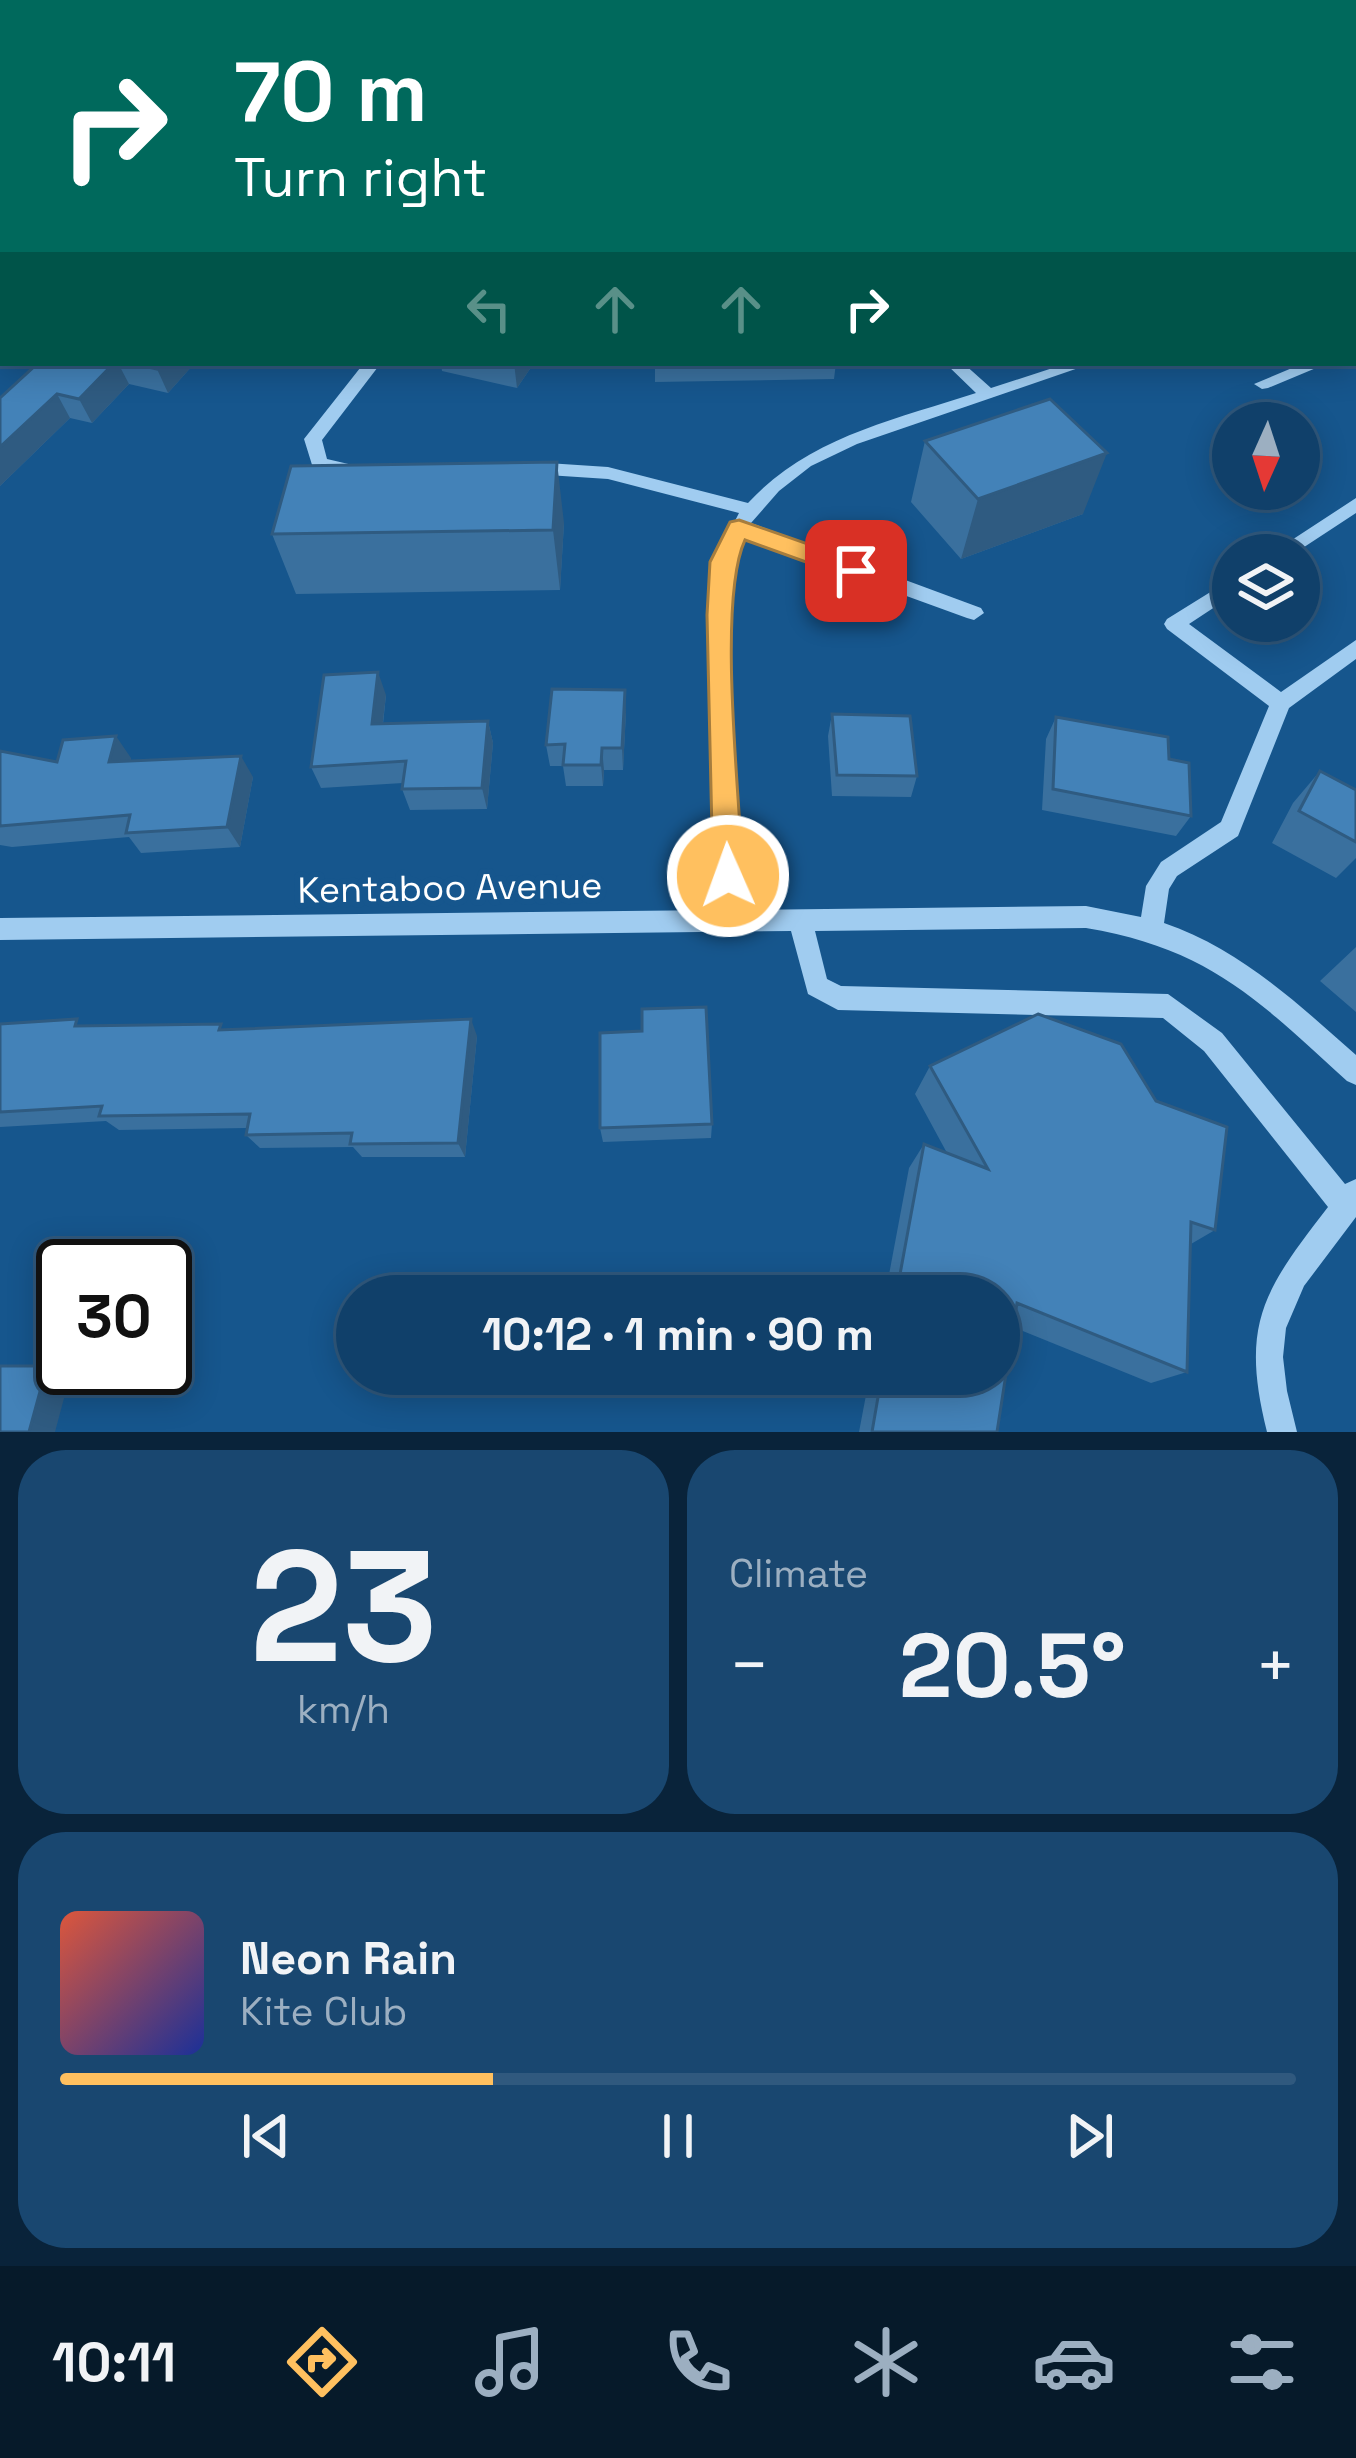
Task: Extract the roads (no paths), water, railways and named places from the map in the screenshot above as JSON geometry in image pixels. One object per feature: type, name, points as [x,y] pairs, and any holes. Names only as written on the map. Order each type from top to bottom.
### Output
[{"type":"street","points":[[371,366],[313,439],[319,464],[376,470]]},
{"type":"street","points":[[956,366],[988,395]]},
{"type":"street","points":[[730,920],[719,615],[723,562],[739,528],[805,462],[851,440],[1076,366]]},
{"type":"street","points":[[1262,384],[1312,366]]},
{"type":"street","points":[[517,467],[608,473],[752,510]]},
{"type":"street","points":[[1311,534],[1356,504]]},
{"type":"street","points":[[739,528],[974,613]]},
{"type":"street","points":[[1212,599],[1174,624],[1281,704]]},
{"type":"street","points":[[1151,928],[1158,886],[1169,869],[1230,829],[1281,704],[1356,648]]},
{"type":"street","name":"Kentaboo Avenue","points":[[0,929],[1086,917],[1151,928],[1223,959],[1356,1072]]},
{"type":"street","points":[[800,919],[818,986],[838,998],[1168,1006],[1213,1042],[1351,1200],[1283,1287],[1268,1327],[1274,1409],[1282,1432]]}]
